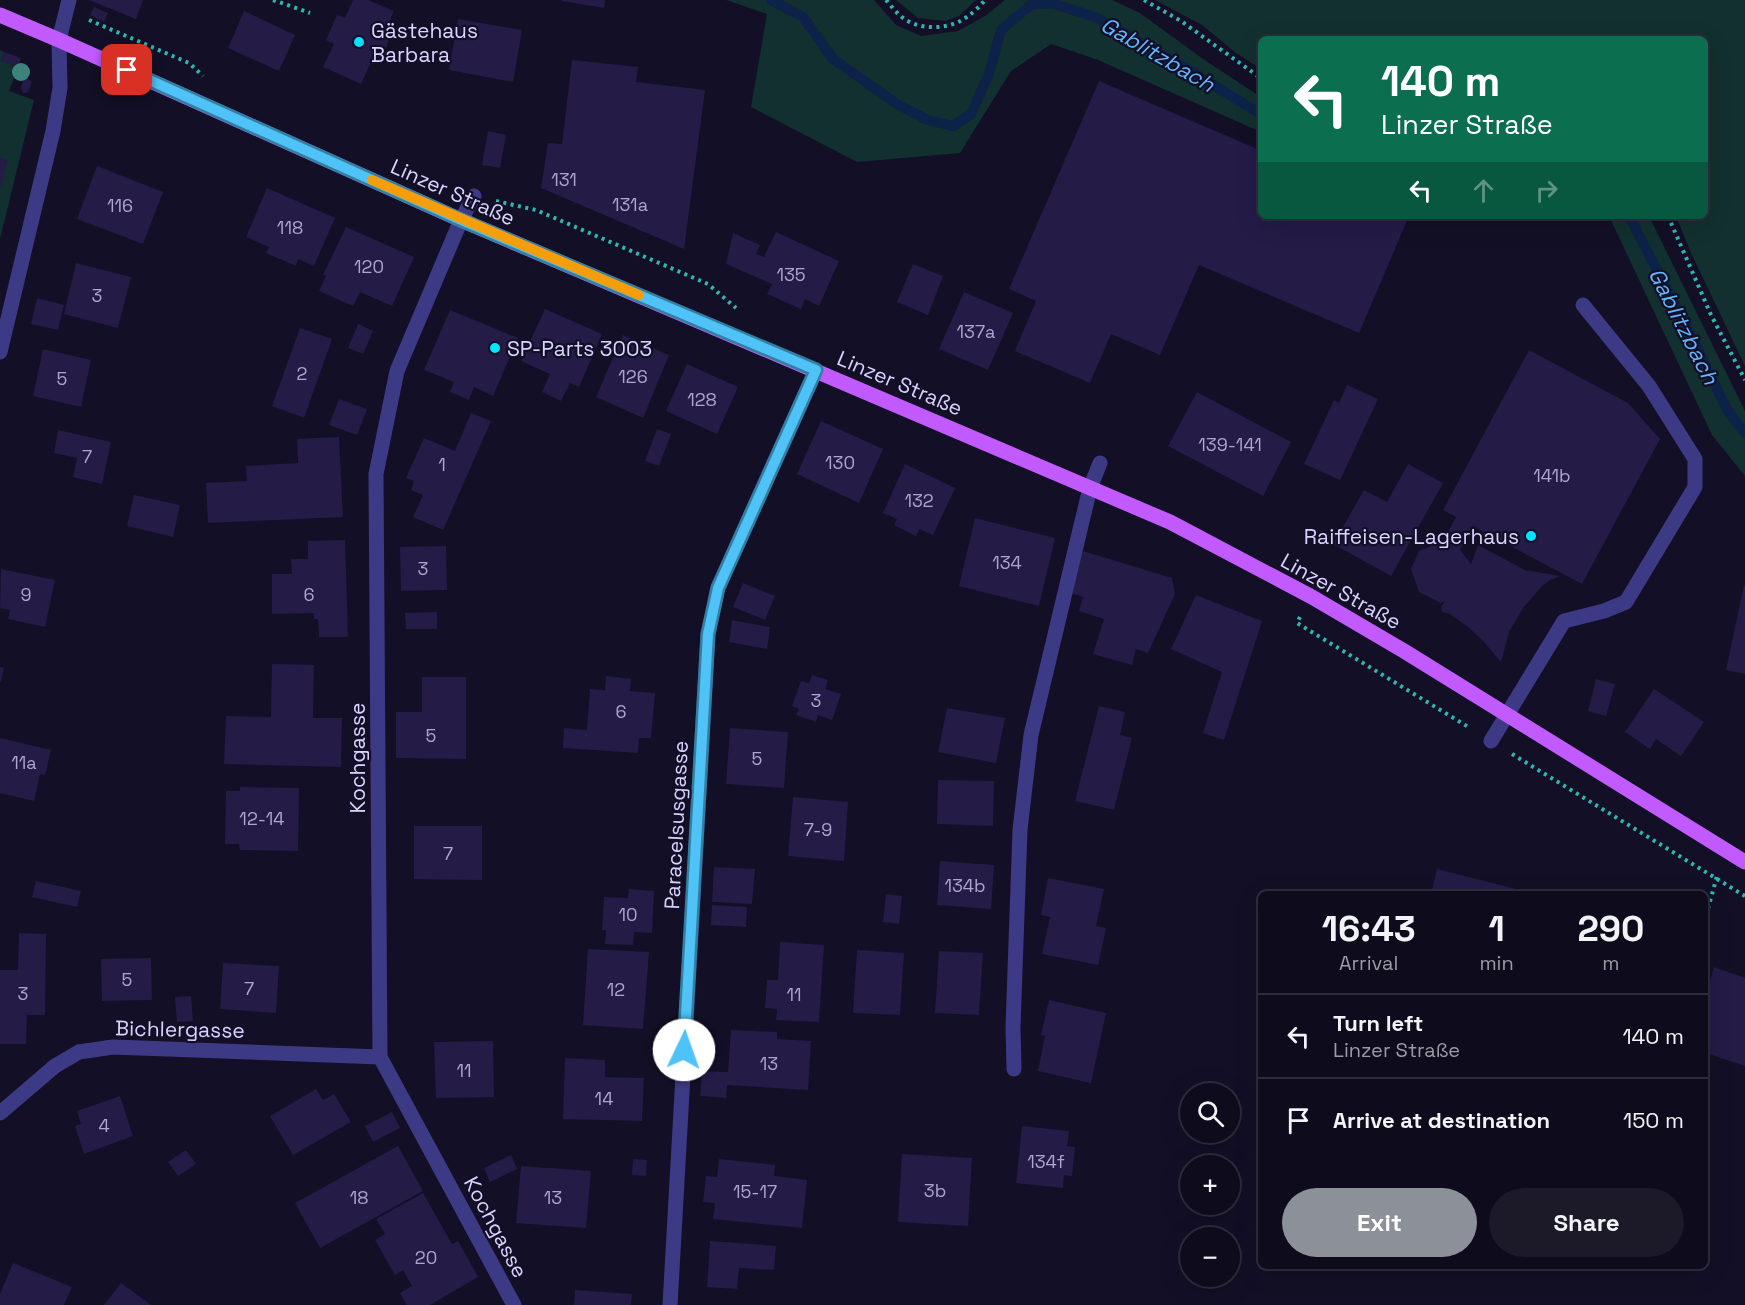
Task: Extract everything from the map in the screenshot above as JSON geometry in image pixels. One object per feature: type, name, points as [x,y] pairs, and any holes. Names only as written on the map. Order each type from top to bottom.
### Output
[{"type":"main road","name":"Linzer Straße","points":[[0,15],[461,220],[1170,522],[1312,597],[1404,651],[1745,862]]},
{"type":"street","points":[[0,352],[53,131],[60,88],[59,40],[69,0]]},
{"type":"street","name":"Kochgasse","points":[[474,196],[461,220],[397,371],[376,474],[380,1057],[514,1305]]},
{"type":"street","points":[[1491,741],[1564,621],[1626,603],[1695,487],[1695,459],[1649,386],[1583,305]]},
{"type":"street","name":"Paracelsusgasse","points":[[670,1305],[708,634],[718,588],[816,370]]},
{"type":"street","points":[[1014,1069],[1013,1028],[1020,830],[1031,735],[1090,488],[1100,464]]},
{"type":"street","name":"Bichlergasse","points":[[0,1113],[55,1066],[79,1052],[113,1047],[380,1057]]},
{"type":"path","points":[[273,0],[310,13]]},
{"type":"path","points":[[886,0],[906,20],[932,27],[956,24],[968,17],[985,0]]},
{"type":"path","points":[[1144,0],[1181,21],[1258,76]]},
{"type":"path","points":[[1669,219],[1711,315],[1745,380]]},
{"type":"path","points":[[1708,909],[1725,850]]},
{"type":"green space","points":[[726,0],[874,0],[896,25],[921,36],[958,31],[985,16],[1005,0],[1112,0],[1140,13],[1203,59],[1258,95],[1258,131],[1098,60],[1051,44],[1011,71],[960,153],[857,162],[751,107],[767,14]]},
{"type":"green space","points":[[896,0],[976,0],[959,16],[945,21],[918,18]]},
{"type":"green space","points":[[1155,0],[1745,0],[1745,366],[1677,219],[1708,219],[1708,36],[1258,36],[1258,67],[1236,53],[1202,25]]},
{"type":"green space","points":[[0,50],[4,52],[1,61],[18,67],[9,91],[34,100],[0,239]]},
{"type":"green space","points":[[1610,219],[1650,219],[1745,411],[1745,476],[1712,435]]},
{"type":"building","points":[[89,0],[143,0],[136,19]]},
{"type":"building","name":"Gästehaus Barbara","points":[[353,0],[368,0],[394,11],[383,35],[390,38],[379,64],[372,60],[361,84],[323,67],[334,44],[326,40],[337,15],[345,18]]},
{"type":"building","points":[[562,0],[605,0],[604,8]]},
{"type":"building","points":[[94,7],[108,13],[104,22],[90,15]]},
{"type":"building","points":[[244,11],[295,35],[279,71],[228,48]]},
{"type":"building","points":[[458,19],[522,30],[513,82],[449,70]]},
{"type":"building","points":[[4,52],[21,58],[18,67],[1,61]]},
{"type":"building","points":[[572,60],[638,67],[636,82],[705,90],[684,249],[541,188],[548,143],[562,144]]},
{"type":"building","points":[[24,78],[32,81],[26,93],[23,93],[21,88]]},
{"type":"building","points":[[1099,81],[1258,149],[1258,219],[1408,219],[1359,333],[1199,265],[1160,355],[1111,334],[1090,383],[1015,351],[1036,301],[1009,289]]},
{"type":"building","points":[[488,131],[506,135],[500,168],[482,165]]},
{"type":"building","points":[[0,158],[8,160],[1,186],[0,186]]},
{"type":"building","points":[[97,166],[163,192],[143,244],[77,219]]},
{"type":"building","points":[[267,188],[335,218],[314,266],[298,259],[296,266],[266,253],[269,247],[246,237]]},
{"type":"building","points":[[346,227],[414,257],[392,306],[360,292],[353,306],[319,291],[326,276],[323,275]]},
{"type":"building","points":[[776,232],[839,261],[819,306],[805,299],[801,309],[767,294],[772,284],[726,264],[733,233],[760,245],[756,254],[764,257]]},
{"type":"building","points":[[76,263],[131,277],[118,328],[64,314]]},
{"type":"building","points":[[913,264],[943,276],[928,315],[897,302]]},
{"type":"building","points":[[964,292],[1013,313],[988,370],[939,349]]},
{"type":"building","points":[[37,298],[64,305],[58,330],[31,324]]},
{"type":"building","points":[[545,309],[602,334],[579,387],[570,383],[561,401],[542,392],[550,374],[521,361]]},
{"type":"building","points":[[450,310],[518,338],[493,396],[474,387],[469,400],[450,392],[454,382],[424,370]]},
{"type":"building","points":[[358,324],[373,331],[363,354],[348,348]]},
{"type":"building","points":[[300,328],[332,339],[304,418],[272,406]]},
{"type":"building","points":[[623,335],[669,355],[643,418],[596,397]]},
{"type":"building","points":[[43,349],[91,360],[81,407],[33,396]]},
{"type":"building","points":[[1529,350],[1628,403],[1660,439],[1582,584],[1473,526],[1460,550],[1471,564],[1478,545],[1525,570],[1560,576],[1542,586],[1523,608],[1509,632],[1501,662],[1468,627],[1450,614],[1442,612],[1441,607],[1445,601],[1441,603],[1419,592],[1411,569],[1419,551],[1443,541],[1456,517],[1443,510]]},
{"type":"building","points":[[687,364],[738,387],[717,434],[666,411]]},
{"type":"building","points":[[1347,385],[1378,399],[1340,480],[1304,464],[1334,400],[1339,403]]},
{"type":"building","points":[[1197,392],[1291,442],[1263,496],[1168,446]]},
{"type":"building","points":[[339,399],[367,409],[357,435],[329,425]]},
{"type":"building","points":[[471,413],[491,421],[443,530],[413,517],[423,495],[411,490],[414,481],[406,478],[424,438],[455,451]]},
{"type":"building","points":[[821,421],[883,449],[859,503],[797,474]]},
{"type":"building","points":[[657,429],[671,434],[659,466],[645,461]]},
{"type":"building","points":[[58,430],[111,442],[102,484],[73,477],[77,458],[54,453]]},
{"type":"building","points":[[339,437],[343,517],[208,523],[206,483],[247,481],[246,466],[298,463],[297,439]]},
{"type":"building","points":[[905,464],[955,488],[933,535],[919,529],[916,536],[894,525],[897,519],[883,513]]},
{"type":"building","points":[[1408,464],[1443,483],[1391,576],[1333,544],[1364,490],[1387,502]]},
{"type":"building","points":[[134,495],[180,505],[173,537],[127,526]]},
{"type":"building","points":[[975,518],[1055,538],[1039,606],[959,586]]},
{"type":"building","points":[[345,540],[348,637],[319,637],[318,619],[314,619],[314,613],[272,614],[272,574],[292,574],[291,559],[308,559],[308,541]]},
{"type":"building","points":[[446,546],[447,590],[401,591],[400,547]]},
{"type":"building","points":[[1083,551],[1172,578],[1175,594],[1148,653],[1136,649],[1132,665],[1093,654],[1104,619],[1079,611],[1083,597],[1070,593]]},
{"type":"building","points":[[1,569],[55,580],[45,627],[8,619],[10,610],[0,608]]},
{"type":"building","points":[[743,583],[775,596],[765,620],[733,607]]},
{"type":"building","points":[[1745,586],[1745,674],[1726,670]]},
{"type":"building","points":[[1196,595],[1262,621],[1224,740],[1203,733],[1222,672],[1171,649]]},
{"type":"building","points":[[437,612],[437,629],[406,629],[405,613]]},
{"type":"building","points":[[732,620],[770,627],[767,649],[729,642]]},
{"type":"building","points":[[272,664],[314,665],[313,718],[342,718],[341,767],[224,764],[226,716],[271,717]]},
{"type":"building","points":[[0,667],[4,668],[1,682],[0,682]]},
{"type":"building","points":[[812,675],[828,680],[825,689],[841,694],[832,720],[818,715],[816,722],[796,715],[799,709],[792,706],[801,681],[809,683]]},
{"type":"building","points":[[606,676],[631,679],[630,691],[655,693],[651,738],[639,738],[638,753],[563,748],[564,728],[587,730],[590,689],[605,690]]},
{"type":"building","points":[[422,677],[466,677],[466,759],[396,758],[396,712],[422,712]]},
{"type":"building","points":[[1596,679],[1615,684],[1606,716],[1588,711]]},
{"type":"building","points":[[1654,689],[1704,722],[1681,756],[1656,739],[1650,749],[1625,732]]},
{"type":"building","points":[[1099,706],[1125,712],[1120,735],[1132,738],[1114,810],[1075,801]]},
{"type":"building","points":[[947,708],[1005,718],[996,763],[938,752]]},
{"type":"building","points":[[730,728],[788,732],[784,788],[726,784]]},
{"type":"building","points":[[0,738],[51,750],[45,775],[40,774],[34,801],[0,793]]},
{"type":"building","points":[[938,780],[994,781],[993,826],[937,824]]},
{"type":"building","points":[[240,787],[299,788],[298,851],[240,850],[239,844],[225,844],[226,791],[240,791]]},
{"type":"building","points":[[793,797],[848,802],[844,861],[788,856]]},
{"type":"building","points":[[414,826],[482,826],[482,880],[414,879]]},
{"type":"building","points":[[940,861],[994,865],[991,909],[937,905]]},
{"type":"building","points":[[714,867],[755,869],[752,904],[712,902]]},
{"type":"building","points":[[1437,869],[1524,891],[1432,891]]},
{"type":"building","points":[[1048,878],[1104,889],[1096,926],[1106,928],[1098,965],[1042,954],[1050,917],[1041,915]]},
{"type":"building","points":[[36,881],[81,891],[77,907],[32,897]]},
{"type":"building","points":[[629,889],[654,891],[652,933],[634,932],[633,945],[605,944],[606,930],[602,930],[604,897],[628,898]]},
{"type":"building","points":[[886,894],[902,896],[899,924],[883,922]]},
{"type":"building","points":[[712,905],[747,907],[746,927],[711,925]]},
{"type":"building","points":[[19,933],[46,934],[45,1015],[27,1015],[26,1044],[0,1044],[0,970],[18,970]]},
{"type":"building","points":[[780,942],[824,945],[819,1022],[776,1020],[777,1009],[765,1008],[767,980],[778,980]]},
{"type":"building","points":[[588,949],[649,952],[643,1029],[583,1025]]},
{"type":"building","points":[[857,950],[904,953],[900,1015],[853,1013]]},
{"type":"building","points":[[939,951],[983,953],[979,1015],[935,1013]]},
{"type":"building","points":[[151,958],[152,1000],[102,1001],[101,959]]},
{"type":"building","points":[[223,963],[279,966],[276,1013],[220,1009]]},
{"type":"building","points":[[1714,967],[1745,978],[1745,1066],[1708,1054],[1708,987]]},
{"type":"building","points":[[191,996],[193,1021],[177,1022],[175,997]]},
{"type":"building","points":[[1049,1000],[1106,1013],[1091,1083],[1038,1071],[1045,1036],[1041,1035]]},
{"type":"building","points":[[731,1030],[777,1032],[777,1039],[811,1041],[808,1090],[727,1085],[726,1098],[700,1096],[702,1071],[728,1072]]},
{"type":"building","points":[[493,1041],[494,1097],[436,1098],[434,1042]]},
{"type":"building","points":[[565,1058],[605,1060],[605,1077],[644,1078],[642,1121],[563,1119]]},
{"type":"building","points":[[316,1089],[323,1100],[334,1094],[351,1122],[293,1155],[270,1116]]},
{"type":"building","points":[[120,1096],[133,1136],[84,1154],[75,1126],[81,1124],[77,1111]]},
{"type":"building","points":[[392,1112],[400,1128],[373,1142],[365,1126]]},
{"type":"building","points":[[1022,1126],[1069,1131],[1067,1146],[1075,1147],[1072,1176],[1064,1175],[1063,1188],[1016,1183]]},
{"type":"building","points":[[398,1146],[423,1191],[320,1248],[295,1203]]},
{"type":"building","points":[[186,1150],[196,1164],[178,1176],[168,1162]]},
{"type":"building","points":[[902,1154],[972,1158],[968,1226],[898,1222]]},
{"type":"building","points":[[511,1155],[517,1169],[490,1182],[484,1168]]},
{"type":"building","points":[[633,1159],[647,1160],[646,1176],[632,1175]]},
{"type":"building","points":[[719,1159],[775,1165],[774,1176],[807,1180],[802,1228],[713,1219],[715,1203],[703,1202],[706,1176],[717,1177]]},
{"type":"building","points":[[521,1166],[591,1171],[586,1228],[516,1223]]},
{"type":"building","points":[[423,1193],[452,1244],[458,1241],[478,1277],[430,1305],[407,1305],[400,1293],[412,1286],[403,1270],[395,1275],[375,1240],[385,1234],[376,1219]]},
{"type":"building","points":[[710,1241],[776,1246],[774,1270],[739,1268],[737,1289],[707,1287]]},
{"type":"building","points":[[13,1263],[72,1287],[64,1305],[0,1305],[0,1294]]},
{"type":"building","points":[[121,1283],[151,1305],[104,1305]]},
{"type":"building","points":[[575,1290],[632,1294],[631,1305],[574,1305]]},
{"type":"waterway","name":"Gablitzbach","points":[[771,0],[803,17],[833,59],[897,104],[928,120],[953,126],[971,114],[989,74],[1001,30],[1032,4],[1054,4],[1095,17],[1191,71],[1258,113]]},
{"type":"waterway","name":"Gablitzbach","points":[[1631,219],[1727,410],[1745,433]]},
{"type":"slow traffic","points":[[372,180],[639,295]]},
{"type":"place","name":"Gästehaus Barbara","points":[[359,42]]},
{"type":"place","name":"SP-Parts 3003","points":[[495,348]]},
{"type":"place","name":"Raiffeisen-Lagerhaus","points":[[1531,536]]},
{"type":"route","points":[[127,70],[461,220],[816,370],[718,588],[708,634],[684,1050]]}]
